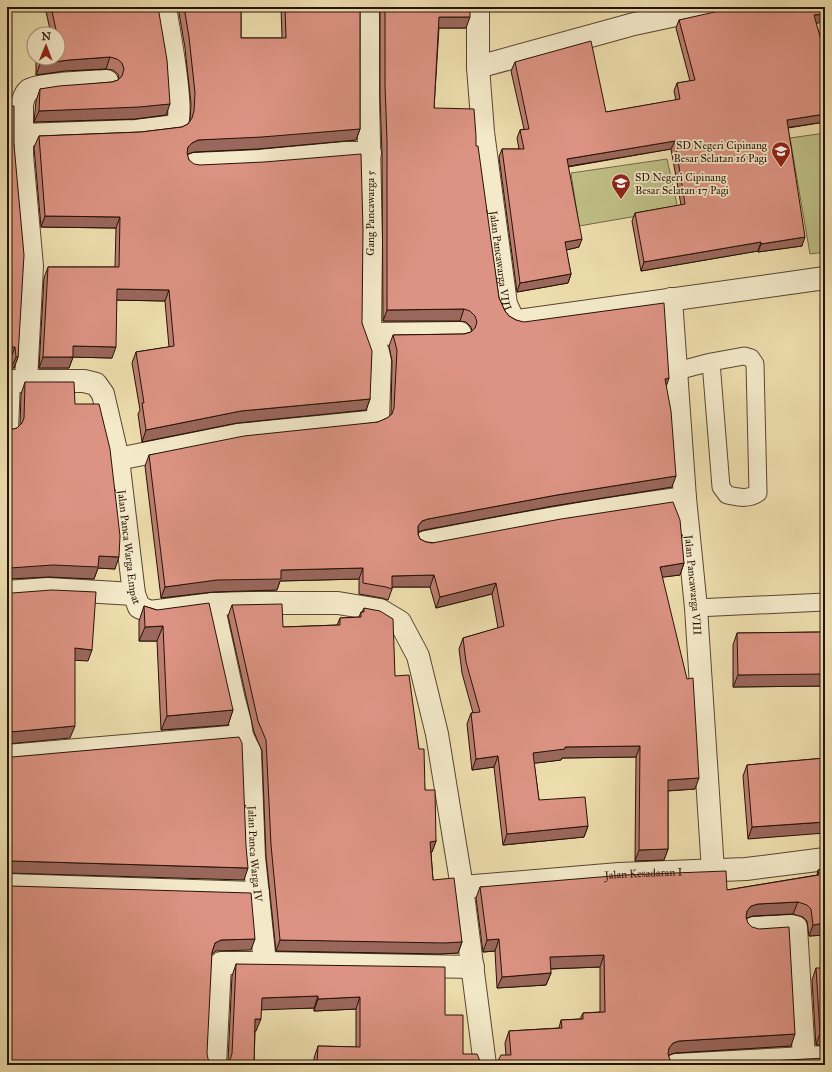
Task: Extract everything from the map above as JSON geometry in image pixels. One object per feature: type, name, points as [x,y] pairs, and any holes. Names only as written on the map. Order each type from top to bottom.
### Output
[{"type":"street","points":[[22,135],[136,131],[176,126],[179,121],[177,90],[165,7]]},
{"type":"street","name":"Gang Pancawarga 5","points":[[118,459],[238,435],[369,422],[378,418],[380,361],[378,352],[370,334],[368,7]]},
{"type":"street","name":"Jalan Pancawarga VIII","points":[[478,7],[478,67],[483,132],[506,304],[512,317],[518,321],[825,278]]},
{"type":"street","points":[[478,67],[634,24],[713,7]]},
{"type":"street","points":[[7,429],[32,266],[22,155],[22,104],[24,96],[30,89],[69,83],[107,81]]},
{"type":"street","points":[[195,164],[258,161],[345,153],[370,153]]},
{"type":"street","name":"Jalan Pancawarga VIII","points":[[671,299],[685,498],[696,608],[713,871]]},
{"type":"street","points":[[370,334],[460,333]]},
{"type":"street","name":"Jalan Panca Warga Empat","points":[[14,381],[84,381],[96,384],[103,394],[118,459],[134,594],[139,607],[150,612],[213,604],[338,603],[380,610],[400,622],[418,656],[437,734],[462,887]]},
{"type":"street","points":[[426,542],[588,511],[685,498]]},
{"type":"street","points":[[7,592],[48,589],[134,594]]},
{"type":"street","name":"Jalan Panca Warga IV","points":[[213,604],[242,736],[250,752],[254,857],[265,963]]},
{"type":"street","points":[[7,756],[242,736]]},
{"type":"street","name":"Jalan Kesadaran I","points":[[462,887],[619,874],[746,869],[825,859]]},
{"type":"street","points":[[7,885],[258,893]]},
{"type":"street","points":[[462,887],[485,1065]]},
{"type":"street","points":[[676,1065],[814,1057],[796,927],[754,928]]},
{"type":"street","points":[[215,1065],[220,964],[222,963],[473,967]]},
{"type":"lane","points":[[677,372],[711,362],[744,356],[751,358],[755,364],[758,493],[749,497],[740,498],[727,495],[721,487],[711,362]]},
{"type":"lane","points":[[696,608],[825,602]]},
{"type":"green space","points":[[825,133],[825,252],[810,254],[790,138]]},
{"type":"green space","points":[[667,159],[678,209],[579,226],[571,173]]},
{"type":"building","points":[[51,7],[158,7],[167,60],[170,104],[139,107],[39,111],[40,89],[112,82],[118,80],[122,76],[124,69],[122,63],[117,59],[110,57],[66,60],[66,26],[55,26]]},
{"type":"building","points":[[184,7],[241,7],[241,38],[286,38],[285,7],[360,7],[360,129],[262,137],[198,140],[188,147],[187,153],[189,160],[194,164],[200,165],[264,162],[361,154],[363,230],[362,323],[372,351],[370,399],[241,411],[146,430],[142,403],[144,403],[136,352],[174,346],[169,290],[117,289],[116,347],[73,346],[73,357],[43,357],[48,267],[119,267],[120,217],[45,216],[39,136],[141,132],[182,127],[188,124],[194,111],[195,93]]},
{"type":"building","points":[[385,7],[470,7],[470,17],[439,17],[434,108],[474,109],[476,146],[478,146],[499,298],[509,316],[524,322],[664,303],[669,378],[665,379],[671,411],[676,476],[557,495],[428,519],[422,521],[418,526],[418,534],[420,539],[432,543],[561,519],[673,502],[680,520],[684,563],[660,567],[687,679],[693,678],[699,778],[668,780],[668,849],[639,850],[640,746],[565,747],[565,749],[533,753],[539,800],[585,797],[588,826],[507,834],[498,756],[476,759],[471,713],[480,712],[466,662],[463,638],[504,626],[496,583],[440,597],[434,575],[392,576],[392,589],[363,583],[363,568],[281,570],[281,579],[217,580],[165,587],[149,455],[244,436],[378,422],[392,414],[394,408],[397,350],[393,335],[464,334],[471,332],[475,328],[477,322],[475,316],[470,311],[464,309],[387,310]]},
{"type":"building","points":[[731,7],[732,12],[751,7],[764,7],[764,9],[772,7],[825,7],[825,14],[814,15],[825,54],[825,114],[787,120],[805,237],[761,244],[761,242],[644,262],[635,213],[685,204],[675,141],[567,159],[582,239],[565,242],[571,274],[520,283],[502,149],[524,149],[520,130],[529,129],[515,62],[591,41],[606,112],[680,99],[677,83],[695,80],[679,20],[719,11]]},
{"type":"building","points":[[7,106],[14,106],[14,145],[24,255],[18,357],[16,357],[15,347],[7,347]]},
{"type":"building","points":[[25,382],[74,382],[75,404],[99,404],[110,449],[120,536],[119,557],[99,556],[98,567],[53,565],[7,569],[7,428],[10,430],[17,428],[22,423],[24,418]]},
{"type":"building","points":[[52,590],[96,592],[92,650],[75,648],[75,726],[7,733],[7,592],[12,593]]},
{"type":"building","points":[[209,603],[233,710],[167,716],[163,626],[145,627],[144,606],[157,610]]},
{"type":"building","points":[[282,604],[283,627],[340,625],[340,618],[361,617],[361,612],[364,612],[364,608],[380,611],[393,619],[395,676],[409,675],[419,749],[424,749],[425,790],[435,790],[436,841],[430,842],[433,880],[454,878],[462,942],[280,940],[271,845],[266,740],[258,721],[232,605]]},
{"type":"building","points":[[825,632],[825,674],[738,675],[737,633]]},
{"type":"building","points":[[239,737],[242,743],[248,868],[7,862],[7,756],[12,757]]},
{"type":"building","points":[[825,758],[825,822],[752,827],[747,765]]},
{"type":"building","points":[[825,869],[825,923],[813,925],[811,909],[807,905],[798,902],[758,904],[751,906],[747,911],[746,917],[748,923],[752,927],[759,929],[789,927],[795,1034],[679,1041],[673,1043],[669,1048],[668,1054],[670,1060],[678,1065],[492,1065],[497,1063],[501,1055],[511,1055],[509,1031],[562,1028],[561,1020],[583,1019],[583,1013],[605,1012],[604,955],[550,957],[551,973],[502,977],[499,939],[487,940],[480,887],[624,875],[726,871],[727,890],[819,875],[818,870]]},
{"type":"building","points":[[7,884],[11,886],[251,893],[255,939],[221,940],[215,943],[212,952],[207,1053],[208,1059],[217,1065],[7,1065]]},
{"type":"building","points":[[236,964],[445,967],[445,1015],[463,1015],[463,1054],[477,1054],[480,1061],[487,1065],[317,1065],[318,1046],[360,1047],[360,997],[318,999],[318,996],[262,998],[261,1019],[255,1019],[254,1065],[221,1065],[230,1060],[232,1054]]},
{"type":"building","points":[[816,968],[825,968],[825,1033],[820,1033]]},
{"type":"building","points":[[825,1058],[825,1065],[693,1065]]},
{"type":"place","name":"SD Negeri Cipinang Besar Selatan 16 Pagi","points":[[781,168]]},
{"type":"place","name":"SD Negeri Cipinang Besar Selatan 17 Pagi","points":[[621,200]]}]
